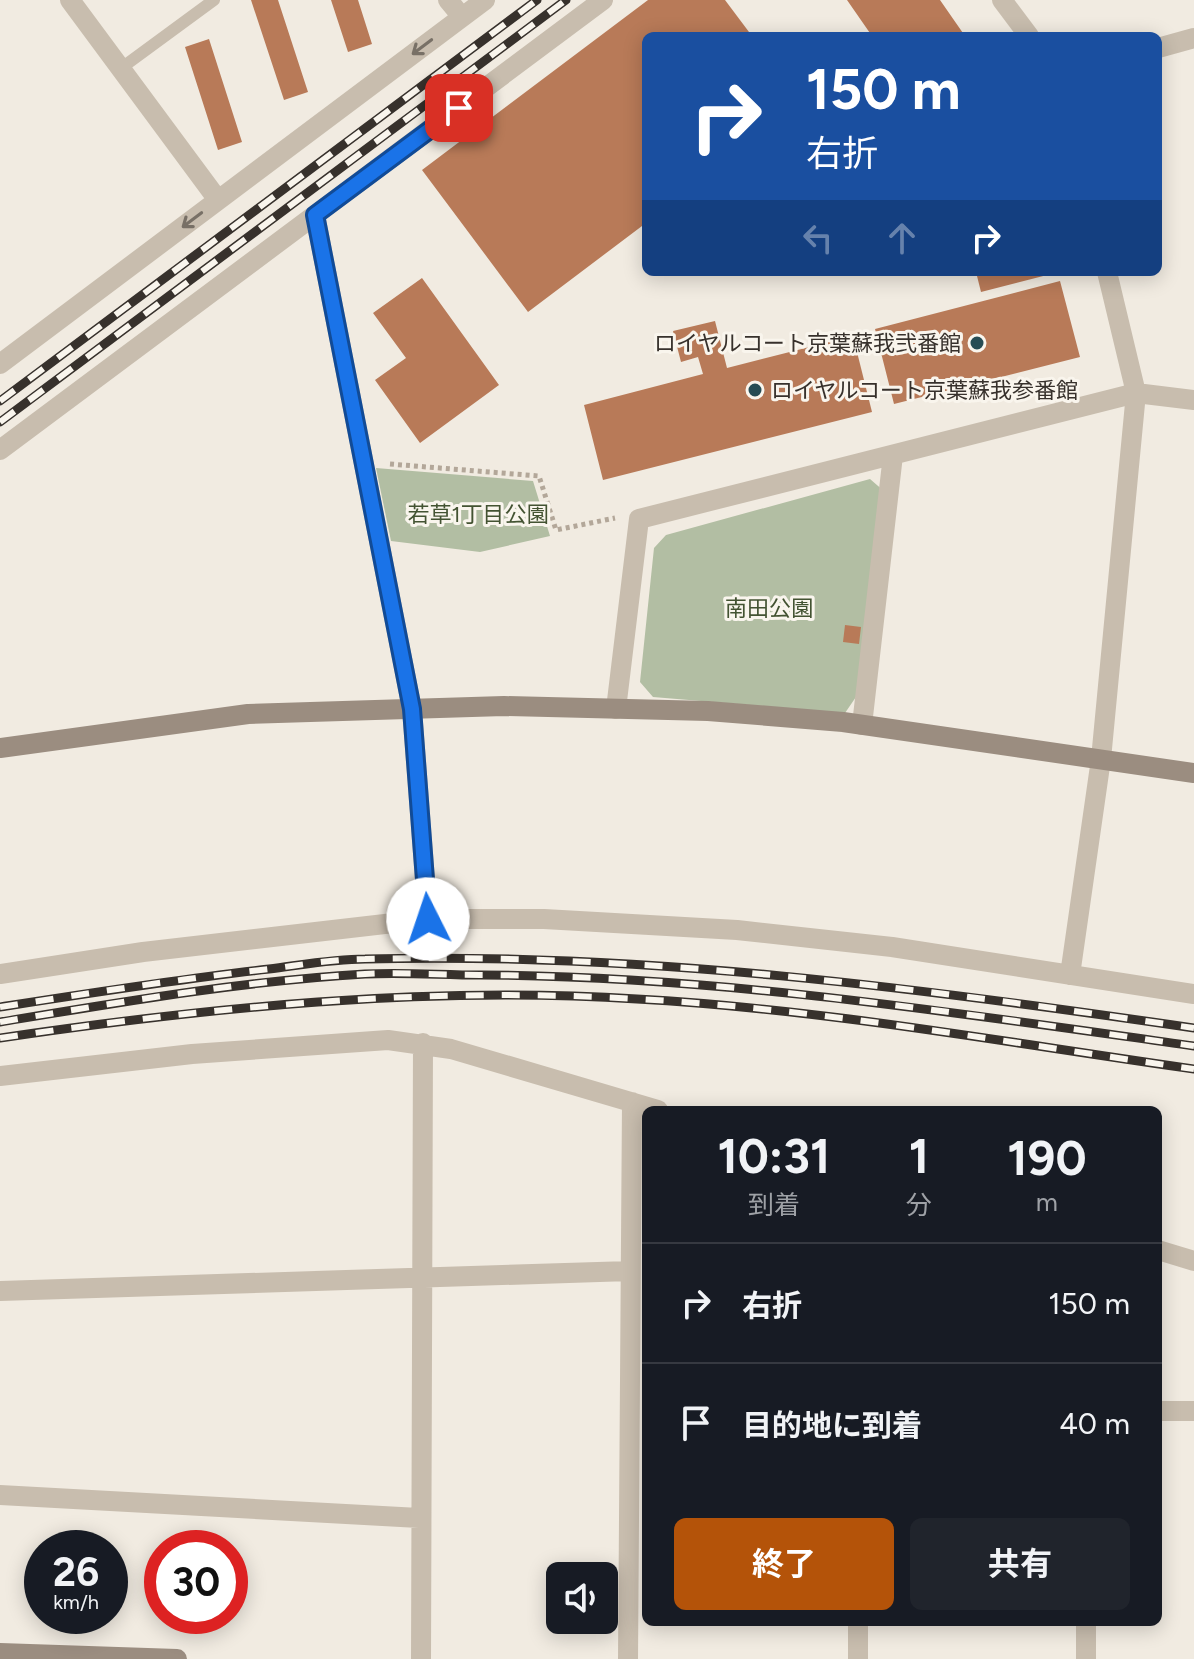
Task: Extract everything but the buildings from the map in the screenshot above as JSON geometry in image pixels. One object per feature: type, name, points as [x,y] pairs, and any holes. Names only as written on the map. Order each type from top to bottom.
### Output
[{"type":"street","points":[[70,0],[218,200]]},
{"type":"street","points":[[448,0],[462,17]]},
{"type":"street","points":[[0,364],[485,0]]},
{"type":"street","points":[[0,450],[603,0]]},
{"type":"street","points":[[1002,0],[1026,32]]},
{"type":"street","points":[[1162,47],[1194,38]]},
{"type":"street","points":[[315,215],[412,709],[428,919]]},
{"type":"street","points":[[1070,975],[1101,759],[1136,393],[1108,276]]},
{"type":"street","points":[[616,709],[639,519],[1136,393],[1194,400]]},
{"type":"street","points":[[862,725],[893,455]]},
{"type":"street","points":[[0,748],[248,714],[412,709],[616,709],[708,711],[862,725],[1194,773]]},
{"type":"street","points":[[0,974],[143,952],[428,919],[544,919],[737,930],[892,947],[1194,994]]},
{"type":"street","points":[[0,1076],[207,1053],[388,1040],[423,1043],[645,1106]]},
{"type":"street","points":[[421,1659],[419,1518],[423,1043]]},
{"type":"street","points":[[628,1659],[638,1415],[630,1271],[632,1102]]},
{"type":"street","points":[[1162,1251],[1194,1261]]},
{"type":"street","points":[[0,1291],[423,1275],[630,1271]]},
{"type":"street","points":[[1162,1411],[1194,1411]]},
{"type":"street","points":[[0,1495],[419,1518]]},
{"type":"street","points":[[858,1626],[858,1659]]},
{"type":"street","points":[[1086,1626],[1086,1659]]},
{"type":"street","points":[[0,1653],[177,1659]]},
{"type":"lane","points":[[120,69],[214,0]]},
{"type":"path","points":[[363,461],[539,476],[556,530],[626,515],[639,519]]},
{"type":"green space","name":"若草1丁目公園","points":[[376,468],[533,481],[550,536],[480,552],[391,541]]},
{"type":"green space","name":"南田公園","points":[[870,479],[885,492],[858,694],[845,713],[653,697],[640,682],[654,548],[666,535]]},
{"type":"railway","points":[[0,401],[537,0]]},
{"type":"railway","points":[[0,422],[566,0]]},
{"type":"railway","points":[[0,1007],[329,961],[469,958],[574,961],[781,976],[988,999],[1194,1028]]},
{"type":"railway","points":[[0,1022],[228,987],[319,977],[408,973],[570,977],[749,989],[927,1009],[1194,1046]]},
{"type":"railway","points":[[0,1038],[159,1017],[318,1002],[397,997],[557,996],[777,1010],[1194,1069]]},
{"type":"place","name":"ロイヤルコート京葉蘇我弐番館","points":[[977,343]]},
{"type":"place","name":"ロイヤルコート京葉蘇我参番館","points":[[755,390]]},
{"type":"route","points":[[428,919],[412,709],[315,215],[459,108]]}]
